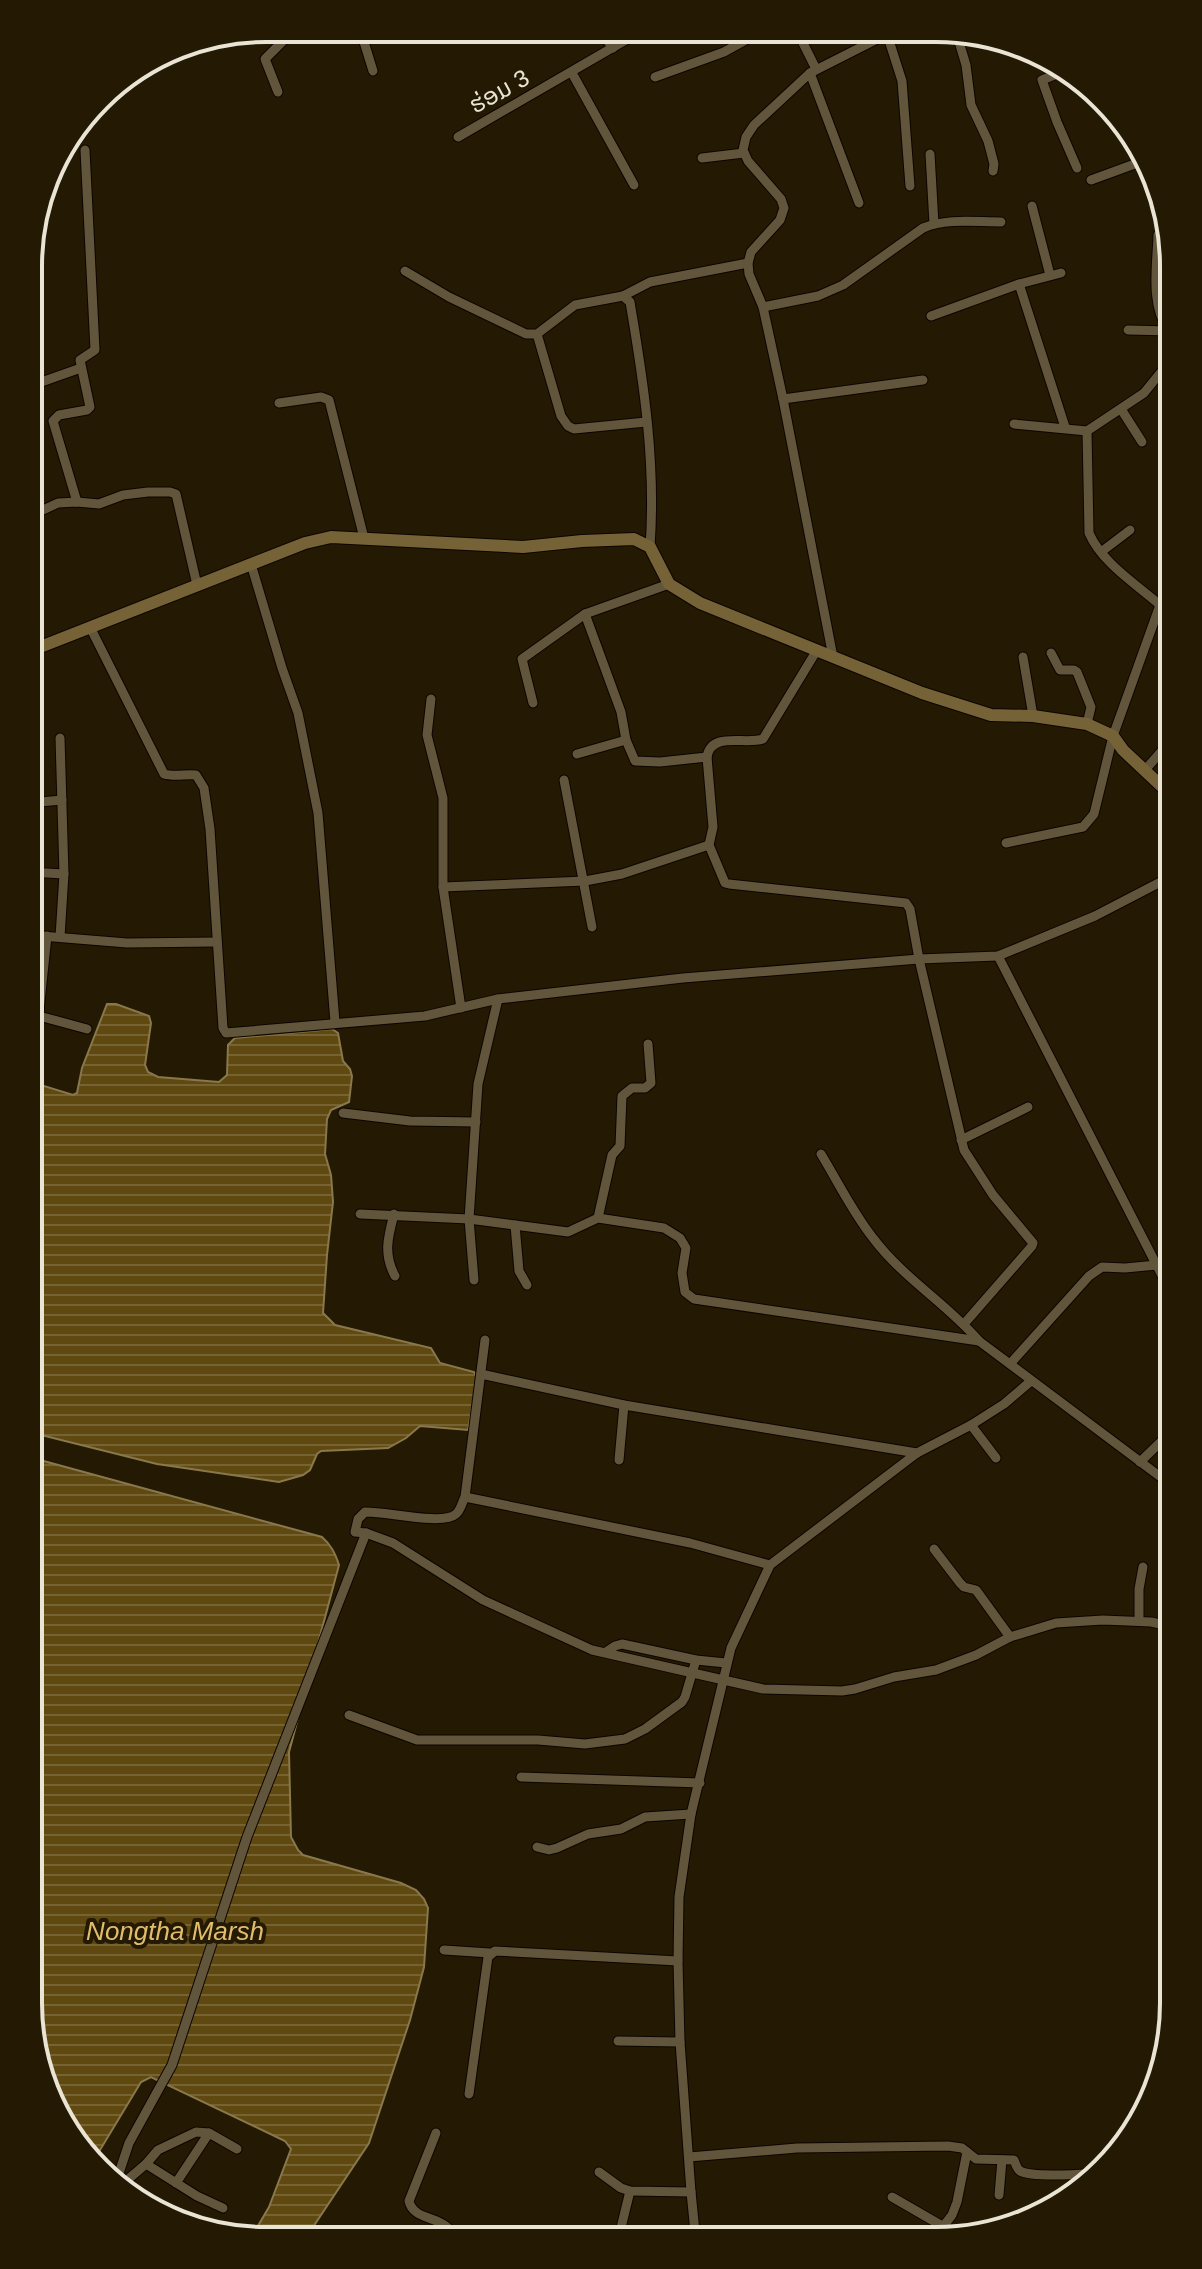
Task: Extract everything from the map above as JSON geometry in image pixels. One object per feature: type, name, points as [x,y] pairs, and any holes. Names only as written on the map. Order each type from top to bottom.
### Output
[{"type":"street","points":[[278,92],[265,59],[282,42]]},
{"type":"street","points":[[364,42],[373,71]]},
{"type":"street","points":[[608,42],[613,48]]},
{"type":"street","name":"ຮ່ອມ 3","points":[[458,137],[623,42]]},
{"type":"street","points":[[655,77],[724,52],[742,42]]},
{"type":"street","points":[[801,42],[859,203]]},
{"type":"street","points":[[833,657],[763,307],[749,274],[751,252],[780,220],[784,208],[781,199],[748,161],[744,143],[754,125],[813,71],[871,42]]},
{"type":"street","points":[[891,42],[902,81],[910,186]]},
{"type":"street","points":[[960,44],[966,65],[971,105],[988,141],[993,171]]},
{"type":"street","points":[[572,73],[634,185]]},
{"type":"street","points":[[1053,76],[1042,80],[1077,168]]},
{"type":"street","points":[[77,502],[53,421],[59,415],[90,407],[80,360],[95,350],[85,150]]},
{"type":"street","points":[[702,158],[744,153]]},
{"type":"street","points":[[930,154],[934,224]]},
{"type":"street","points":[[1091,180],[1135,164]]},
{"type":"street","points":[[931,316],[1056,274],[1032,206]]},
{"type":"street","points":[[763,307],[818,296],[843,285],[923,228],[934,224],[1001,222]]},
{"type":"street","points":[[1158,236],[1156,292],[1160,313]]},
{"type":"street","points":[[405,271],[449,297],[526,334],[537,334],[575,305],[623,296],[650,282],[748,263]]},
{"type":"street","points":[[1019,284],[1065,427]]},
{"type":"street","points":[[623,296],[630,302],[652,462],[650,547],[669,584],[700,603],[922,693],[991,715],[1033,716],[1087,724],[1113,736],[1160,784]]},
{"type":"street","points":[[1128,330],[1160,331]]},
{"type":"street","points":[[537,334],[561,416],[568,426],[574,429],[646,422]]},
{"type":"street","points":[[42,382],[81,368]]},
{"type":"street","points":[[1014,424],[1087,431],[1147,389],[1160,373]]},
{"type":"street","points":[[783,399],[923,380]]},
{"type":"street","points":[[279,403],[321,397],[329,400],[364,538]]},
{"type":"street","points":[[1121,409],[1142,442]]},
{"type":"street","points":[[1006,843],[1083,827],[1094,814],[1113,736],[1160,605],[1101,552],[1089,533],[1087,431]]},
{"type":"street","points":[[42,510],[58,503],[99,504],[123,495],[148,492],[176,494],[197,585]]},
{"type":"street","points":[[1101,552],[1130,530]]},
{"type":"street","points":[[42,646],[305,543],[331,537],[523,547],[634,539],[650,547]]},
{"type":"street","points":[[251,564],[298,713],[318,813],[335,1022]]},
{"type":"street","points":[[533,703],[522,659],[585,614],[669,584]]},
{"type":"street","points":[[585,614],[621,712],[626,740],[635,761],[707,757]]},
{"type":"street","points":[[90,627],[164,774],[196,775],[204,788],[210,829],[223,1030],[226,1033],[425,1016],[498,999],[683,978],[919,959],[998,956],[1095,916],[1160,882]]},
{"type":"street","points":[[817,650],[763,739],[721,741],[713,743],[708,749],[713,827],[709,845],[725,883],[906,903],[910,909],[964,1150],[993,1195],[1033,1243],[964,1324]]},
{"type":"street","points":[[1051,653],[1060,670],[1077,672],[1091,707],[1087,724]]},
{"type":"street","points":[[1023,657],[1033,716]]},
{"type":"street","points":[[431,699],[427,735],[443,798],[443,887],[461,1008]]},
{"type":"street","points":[[60,738],[64,874],[60,937]]},
{"type":"street","points":[[577,754],[626,740]]},
{"type":"street","points":[[1145,770],[1160,753]]},
{"type":"street","points":[[564,780],[592,927]]},
{"type":"street","points":[[42,802],[62,800]]},
{"type":"street","points":[[443,887],[585,881],[622,874],[709,845]]},
{"type":"street","points":[[42,873],[64,874]]},
{"type":"street","points":[[42,936],[127,943],[217,942]]},
{"type":"street","points":[[42,986],[47,936]]},
{"type":"street","points":[[998,956],[1160,1271]]},
{"type":"street","points":[[474,1280],[469,1219],[478,1084],[498,999]]},
{"type":"street","points":[[42,1017],[87,1029]]},
{"type":"street","points":[[598,1218],[612,1155],[620,1146],[622,1096],[632,1088],[645,1088],[651,1083],[648,1044]]},
{"type":"street","points":[[961,1140],[1028,1107]]},
{"type":"street","points":[[343,1113],[410,1121],[476,1122]]},
{"type":"street","points":[[821,1154],[873,1238],[918,1286],[964,1324],[979,1341],[1160,1477]]},
{"type":"street","points":[[360,1214],[469,1219],[568,1232],[598,1218],[664,1228],[680,1238],[686,1248],[682,1273],[685,1292],[694,1299],[979,1341]]},
{"type":"street","points":[[394,1214],[386,1246],[395,1276]]},
{"type":"street","points":[[515,1225],[517,1261],[527,1285]]},
{"type":"street","points":[[1010,1364],[1089,1276],[1102,1267],[1157,1265]]},
{"type":"street","points":[[485,1340],[465,1497],[455,1515],[448,1519],[431,1519],[365,1512],[358,1519],[355,1532],[393,1543],[483,1600],[592,1650],[763,1689],[842,1691],[936,1670],[976,1655],[1010,1637],[1056,1623],[1103,1620],[1160,1625]]},
{"type":"street","points":[[481,1374],[624,1405],[917,1453]]},
{"type":"street","points":[[694,2227],[680,2042],[679,1897],[691,1814],[731,1648],[770,1565],[917,1453],[971,1425],[1004,1404],[1031,1381]]},
{"type":"street","points":[[619,1460],[624,1405]]},
{"type":"street","points":[[971,1425],[996,1458]]},
{"type":"street","points":[[1140,1462],[1160,1443]]},
{"type":"street","points":[[465,1497],[690,1543],[770,1565]]},
{"type":"street","points":[[120,2174],[129,2143],[172,2065],[247,1837],[366,1533]]},
{"type":"street","points":[[934,1549],[964,1587],[976,1590],[1010,1637]]},
{"type":"street","points":[[1139,1621],[1143,1567]]},
{"type":"street","points":[[606,1652],[622,1644],[696,1660],[726,1663]]},
{"type":"street","points":[[349,1715],[417,1740],[538,1740],[585,1744],[625,1739],[645,1729],[682,1702],[696,1660]]},
{"type":"street","points":[[521,1777],[700,1783]]},
{"type":"street","points":[[537,1847],[549,1850],[588,1834],[621,1829],[645,1817],[691,1814]]},
{"type":"street","points":[[444,1950],[678,1961]]},
{"type":"street","points":[[469,2094],[490,1953]]},
{"type":"street","points":[[618,2041],[680,2042]]},
{"type":"street","points":[[127,2179],[158,2150],[196,2132],[209,2133],[237,2149]]},
{"type":"street","points":[[176,2183],[209,2133]]},
{"type":"street","points":[[436,2133],[409,2201],[413,2211],[447,2227]]},
{"type":"street","points":[[689,2157],[797,2148],[948,2146],[959,2147],[976,2159],[1014,2160],[1017,2169],[1023,2172],[1082,2174]]},
{"type":"street","points":[[892,2197],[944,2227],[957,2202],[967,2152]]},
{"type":"street","points":[[999,2195],[1002,2160]]},
{"type":"street","points":[[146,2164],[223,2208]]},
{"type":"street","points":[[599,2172],[630,2191],[691,2192]]},
{"type":"street","points":[[621,2227],[630,2191]]},
{"type":"water","points":[[107,1004],[116,1004],[149,1016],[151,1023],[145,1065],[148,1072],[158,1077],[219,1082],[227,1075],[228,1045],[235,1038],[332,1029],[338,1033],[343,1061],[352,1076],[349,1102],[331,1110],[327,1119],[325,1154],[331,1175],[333,1202],[323,1313],[335,1325],[431,1348],[440,1363],[474,1372],[477,1377],[468,1430],[420,1426],[388,1448],[321,1451],[310,1470],[279,1482],[157,1464],[42,1435],[42,1085],[73,1095],[77,1093],[82,1068]]},
{"type":"water","name":"Nongtha Marsh","points":[[42,1461],[322,1537],[330,1546],[339,1565],[289,1752],[291,1837],[303,1855],[416,1890],[428,1908],[424,1967],[410,2020],[369,2143],[313,2227],[258,2226],[269,2207],[291,2149],[285,2141],[151,2077],[141,2082],[99,2153],[65,2102],[46,2047],[42,2003]]}]
